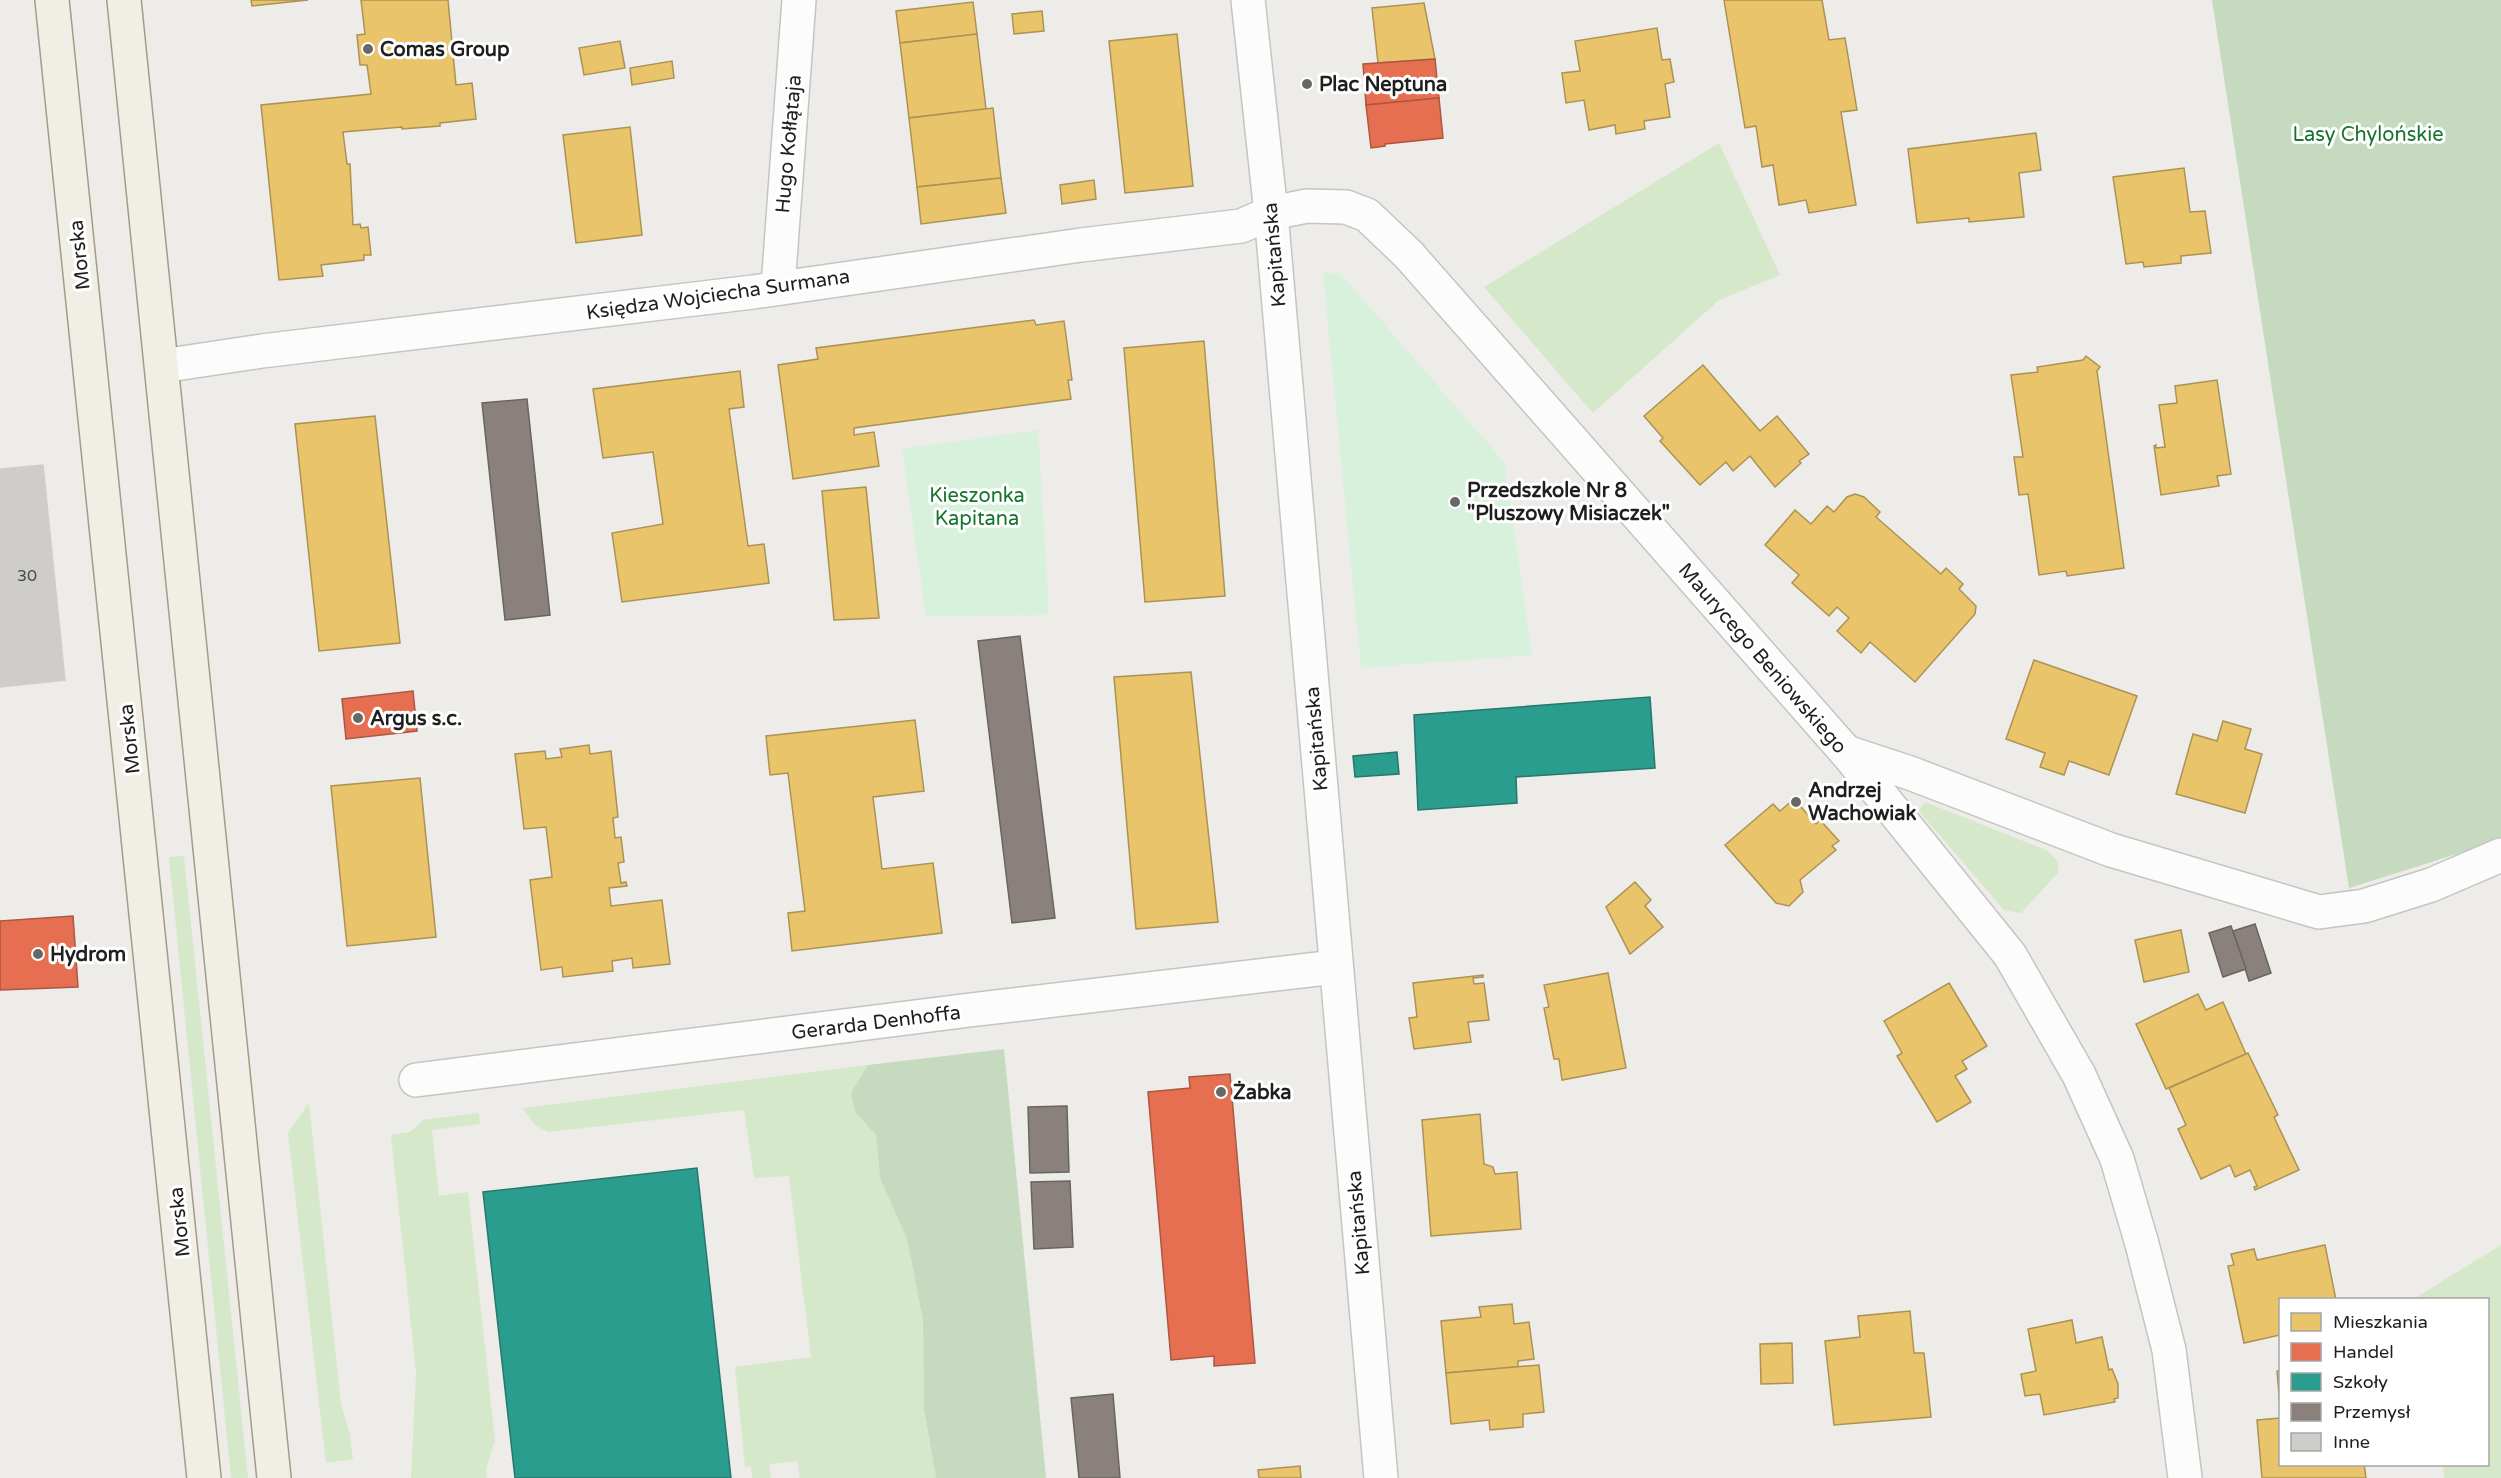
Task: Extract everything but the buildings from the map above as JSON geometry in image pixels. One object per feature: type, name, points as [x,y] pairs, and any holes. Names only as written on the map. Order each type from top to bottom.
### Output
[{"type":"main road","name":"Morska","points":[[52,0],[204,1478]]},
{"type":"main road","points":[[124,0],[274,1478]]},
{"type":"street","name":"Hugo Kołłątaja","points":[[778,287],[799,0]]},
{"type":"street","name":"Kapitańska","points":[[1248,0],[1271,213],[1335,967],[1382,1478]]},
{"type":"street","name":"Maurycego Beniowskiego","points":[[1271,213],[1307,206],[1346,207],[1367,215],[1409,255],[1846,752],[2010,955],[2079,1075],[2117,1159],[2169,1350],[2185,1478]]},
{"type":"street","name":"Księdza Wojciecha Surmana","points":[[162,366],[262,351],[778,287],[1081,245],[1241,226],[1271,213]]},
{"type":"street","points":[[1846,752],[1910,773],[2111,850],[2319,912],[2364,906],[2431,885],[2501,855]]},
{"type":"street","name":"Gerarda Denhoffa","points":[[416,1080],[1003,1006],[1335,967]]},
{"type":"green space","name":"Lasy Chylońskie","points":[[2212,0],[2501,0],[2501,840],[2349,888]]},
{"type":"green space","points":[[1719,143],[1780,275],[1719,300],[1593,413],[1484,287]]},
{"type":"green space","points":[[1323,273],[1340,273],[1504,462],[1532,655],[1361,668]]},
{"type":"green space","name":"Kieszonka Kapitana","points":[[1038,430],[1049,615],[926,616],[902,449]]},
{"type":"green space","points":[[1925,802],[2046,850],[2057,862],[2058,873],[2021,913],[2004,910],[1923,816],[1919,810]]},
{"type":"green space","points":[[184,856],[248,1478],[231,1478],[169,857]]},
{"type":"green space","points":[[1004,1049],[1046,1478],[936,1478],[924,1409],[923,1320],[907,1239],[880,1178],[876,1135],[855,1112],[851,1093],[868,1065]]},
{"type":"green space","points":[[868,1065],[851,1093],[855,1112],[876,1135],[880,1178],[907,1239],[923,1320],[924,1409],[936,1478],[800,1478],[797,1461],[769,1464],[771,1478],[752,1478],[751,1466],[745,1467],[735,1367],[811,1357],[789,1176],[754,1178],[744,1110],[548,1132],[535,1125],[523,1108]]},
{"type":"green space","points":[[309,1103],[341,1404],[350,1435],[353,1459],[326,1463],[288,1133]]},
{"type":"green space","points":[[479,1113],[480,1124],[432,1130],[439,1196],[468,1192],[495,1440],[486,1469],[487,1478],[411,1478],[416,1372],[391,1135],[410,1132],[423,1120]]},
{"type":"green space","points":[[2501,1245],[2501,1478],[2444,1478],[2443,1466],[2489,1466],[2489,1298],[2417,1297]]},
{"type":"place","name":"Comas Group","points":[[368,49]]},
{"type":"place","name":"Plac Neptuna","points":[[1307,84]]},
{"type":"place","name":"Przedszkole Nr 8 \"Pluszowy Misiaczek\"","points":[[1455,502]]},
{"type":"place","name":"Argus s.c.","points":[[358,718]]},
{"type":"place","name":"Andrzej Wachowiak","points":[[1796,802]]},
{"type":"place","name":"Hydrom","points":[[38,954]]},
{"type":"place","name":"Żabka","points":[[1221,1092]]}]
